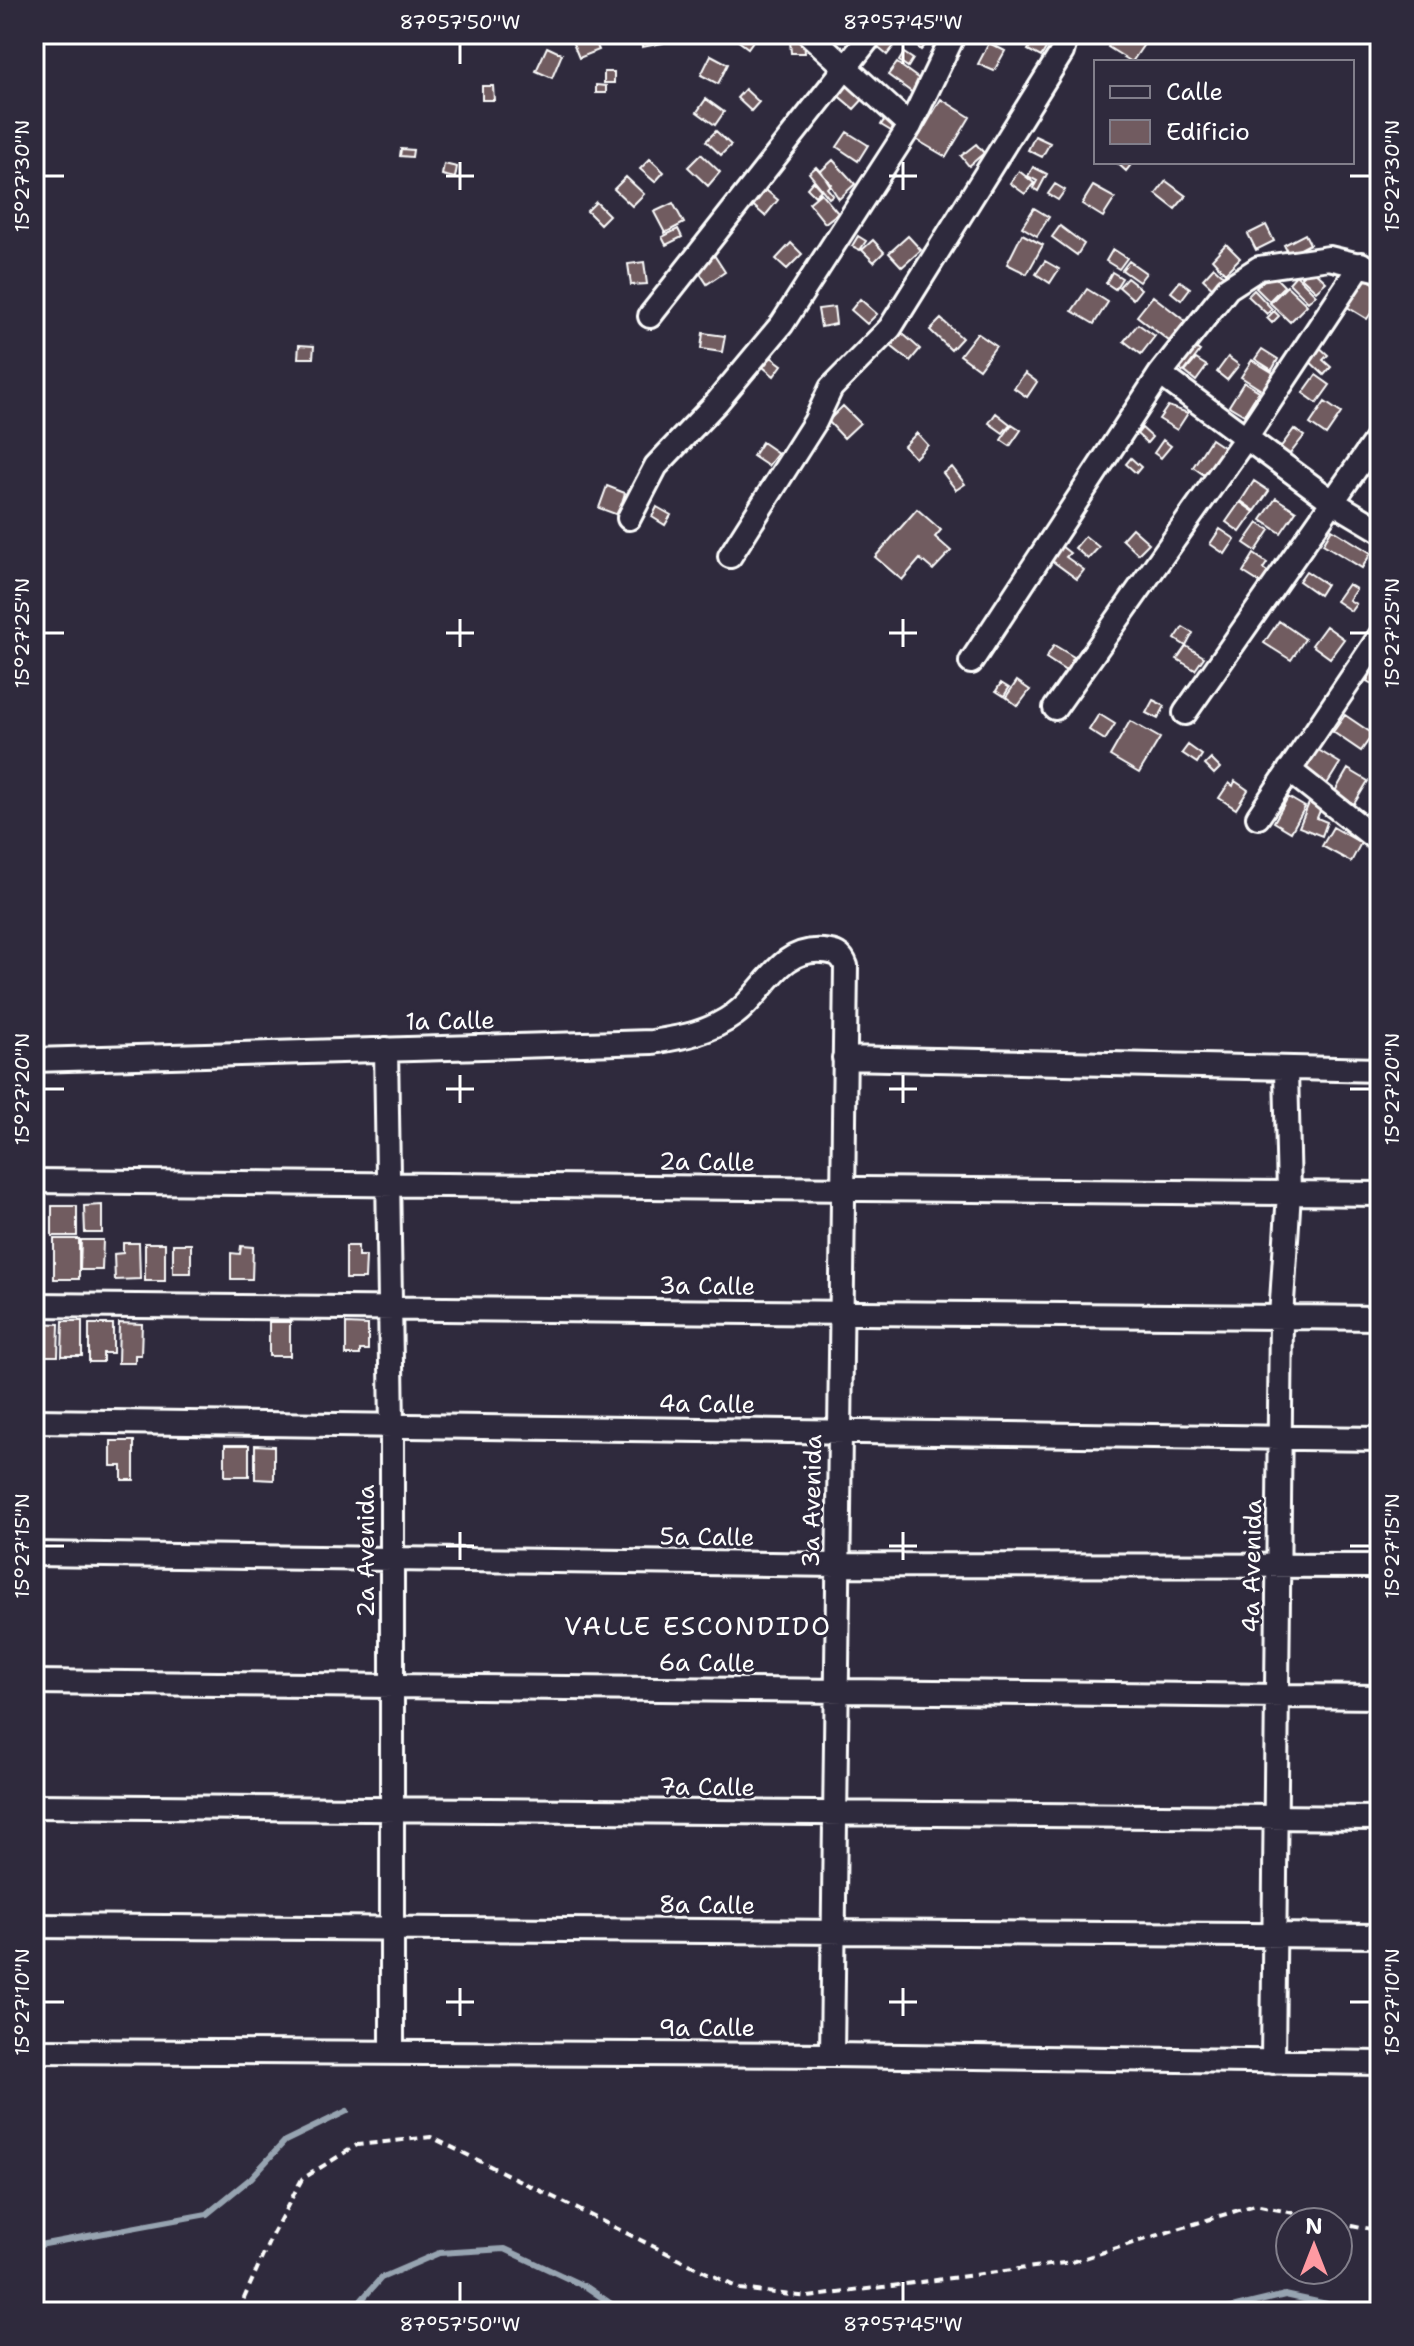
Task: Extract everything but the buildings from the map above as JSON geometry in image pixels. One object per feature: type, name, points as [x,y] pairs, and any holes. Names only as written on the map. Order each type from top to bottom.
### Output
[{"type":"street","points":[[809,34],[846,71],[910,126]]},
{"type":"street","points":[[650,316],[846,71],[872,34]]},
{"type":"street","points":[[629,518],[656,466],[717,402],[782,324],[910,126],[954,34]]},
{"type":"street","points":[[730,556],[815,422],[831,388],[890,328],[1062,52],[1067,34]]},
{"type":"street","points":[[971,662],[1160,374],[1228,288],[1259,268],[1329,258],[1370,267],[1055,708]]},
{"type":"street","points":[[1160,374],[1333,502],[1380,530]]},
{"type":"street","points":[[1185,713],[1380,434]]},
{"type":"street","points":[[1258,817],[1380,636]]},
{"type":"street","points":[[1289,770],[1380,842]]},
{"type":"street","name":"1a Calle","points":[[34,1060],[652,1042],[702,1033],[736,1013],[785,960],[806,950],[836,953]]},
{"type":"street","name":"3a Avenida","points":[[832,2055],[846,966],[836,953]]},
{"type":"street","name":"2a Avenida","points":[[386,1049],[392,1426],[392,2053]]},
{"type":"street","points":[[844,1058],[1286,1071],[1380,1070]]},
{"type":"street","name":"4a Avenida","points":[[1273,2062],[1281,1317],[1289,1193],[1286,1071]]},
{"type":"street","name":"2a Calle","points":[[34,1181],[1380,1194]]},
{"type":"street","name":"3a Calle","points":[[34,1305],[1380,1318]]},
{"type":"street","name":"4a Calle","points":[[34,1421],[1380,1439]]},
{"type":"street","name":"5a Calle","points":[[34,1554],[837,1565],[1380,1566]]},
{"type":"street","name":"6a Calle","points":[[34,1682],[1380,1697]]},
{"type":"street","name":"7a Calle","points":[[34,1806],[1380,1818]]},
{"type":"street","name":"8a Calle","points":[[34,1926],[1380,1936]]},
{"type":"street","name":"9a Calle","points":[[34,2051],[832,2055],[1380,2063]]},
{"type":"path","points":[[238,2312],[273,2233],[302,2179],[357,2145],[431,2137],[740,2289],[808,2297],[1072,2262],[1255,2205],[1274,2209]]},
{"type":"path","points":[[1354,2226],[1380,2231]]},
{"type":"waterway","points":[[34,2246],[207,2214],[251,2178],[285,2141],[347,2111]]},
{"type":"waterway","points":[[351,2312],[381,2278],[439,2253],[505,2249],[588,2288],[623,2312]]},
{"type":"waterway","points":[[1215,2312],[1285,2295],[1364,2312]]},
{"type":"district","name":"VALLE ESCONDIDO","points":[[698,1625]]}]
